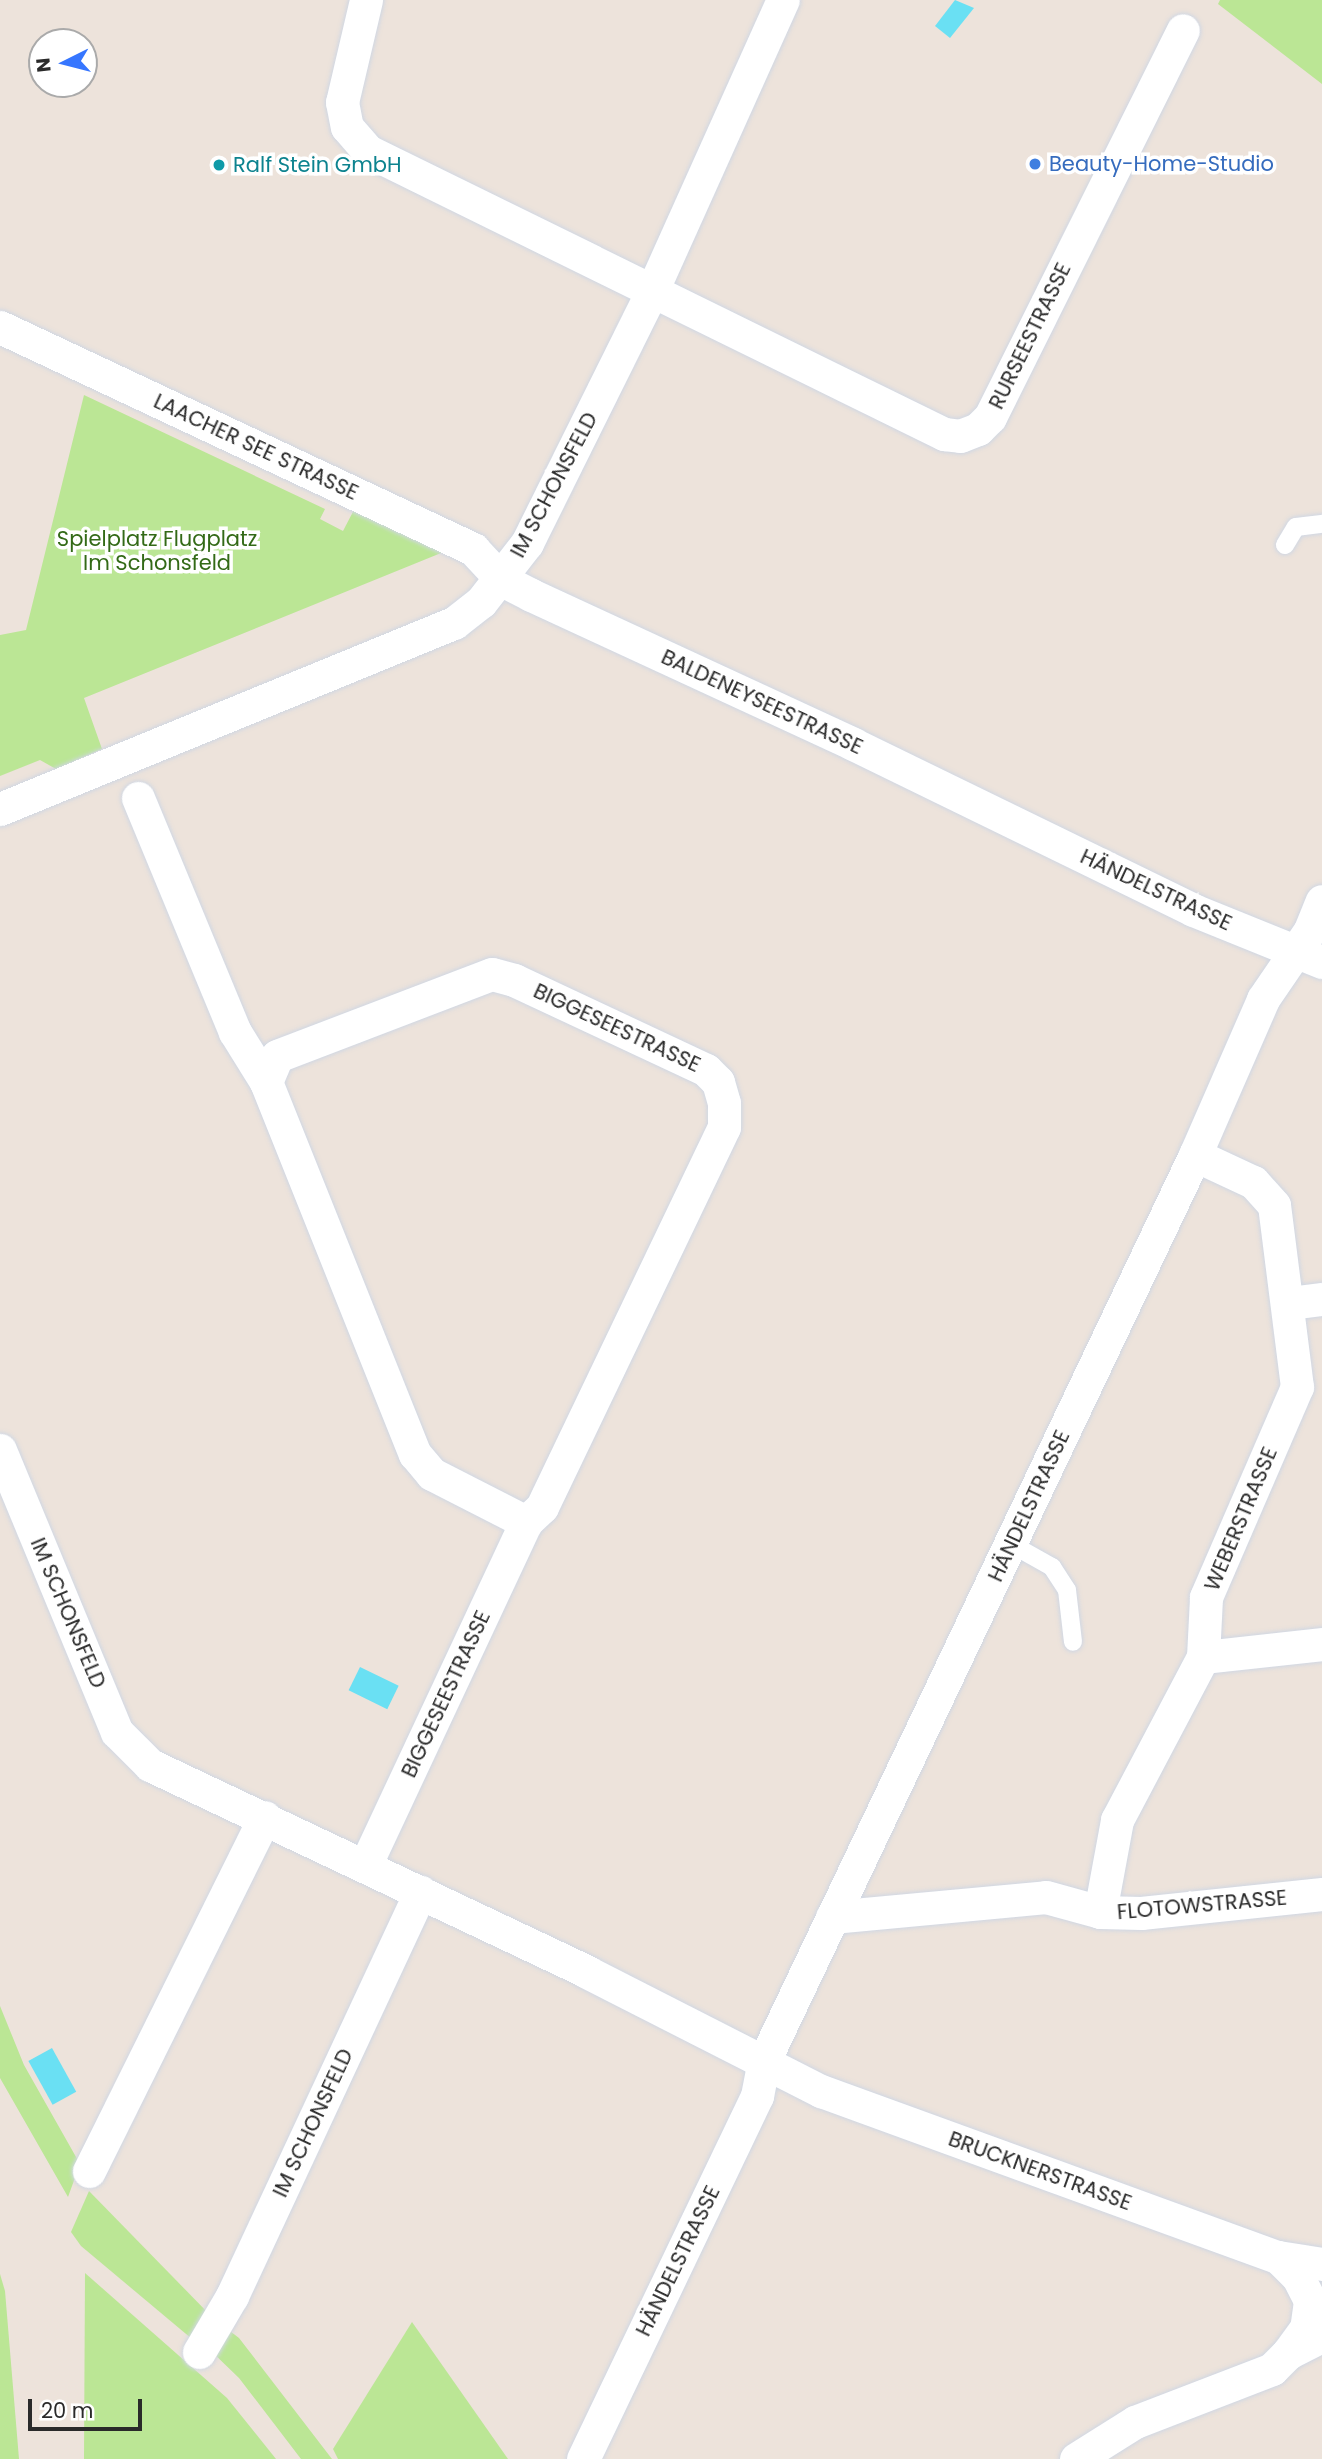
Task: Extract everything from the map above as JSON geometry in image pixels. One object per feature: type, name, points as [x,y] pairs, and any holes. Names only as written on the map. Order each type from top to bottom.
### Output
[{"type":"street","points":[[366,0],[342,102],[347,127],[358,144],[652,291]]},
{"type":"street","name":"IM SCHONSFELD","points":[[0,809],[454,623],[502,580],[527,543],[652,291],[783,0]]},
{"type":"street","name":"RURSEESTRASSE","points":[[652,291],[944,434],[960,436],[978,429],[990,417],[1182,30]]},
{"type":"street","name":"LAACHER SEE STRASSE","points":[[0,327],[473,549],[502,580]]},
{"type":"street","name":"BALDENEYSEESTRASSE","points":[[502,580],[1021,825]]},
{"type":"street","points":[[138,798],[235,1032],[266,1082],[422,1466],[526,1522]]},
{"type":"street","name":"HÄNDELSTRASSE","points":[[1021,825],[1193,910],[1307,956]]},
{"type":"street","name":"HÄNDELSTRASSE","points":[[583,2459],[757,2096],[764,2061],[1195,1155],[1263,999],[1307,956],[1310,930],[1322,901]]},
{"type":"street","name":"BIGGESEESTRASSE","points":[[266,1082],[277,1056],[492,974],[514,980],[706,1070],[718,1083],[724,1103],[724,1128],[542,1507],[526,1522],[365,1865]]},
{"type":"street","name":"WEBERSTRASSE","points":[[1100,1912],[1118,1820],[1203,1657],[1206,1597],[1297,1387],[1289,1303],[1274,1205],[1253,1182],[1195,1155]]},
{"type":"street","points":[[1289,1303],[1322,1299]]},
{"type":"street","name":"IM SCHONSFELD","points":[[0,1450],[117,1732],[150,1765],[575,1966],[764,2061]]},
{"type":"street","points":[[1203,1657],[1322,1644]]},
{"type":"street","points":[[89,2171],[265,1818]]},
{"type":"street","name":"IM SCHONSFELD","points":[[200,2352],[232,2296],[420,1892]]},
{"type":"street","name":"FLOTOWSTRASSE","points":[[832,1917],[1046,1897],[1100,1912],[1154,1912],[1322,1894]]},
{"type":"street","name":"BRUCKNERSTRASSE","points":[[764,2061],[821,2091],[1278,2257],[1322,2264]]},
{"type":"street","points":[[1076,2459],[1136,2422],[1272,2369],[1288,2353],[1306,2328],[1310,2301],[1298,2277],[1278,2257]]},
{"type":"street","points":[[1288,2353],[1322,2336]]},
{"type":"lane","points":[[1284,545],[1296,527],[1322,524]]},
{"type":"lane","points":[[1011,1544],[1052,1567],[1066,1590],[1073,1642]]},
{"type":"green space","points":[[1220,0],[1322,0],[1322,84],[1218,4]]},
{"type":"green space","name":"Spielplatz Flugplatz Im Schonsfeld","points":[[84,395],[325,509],[320,519],[343,531],[356,506],[446,551],[84,698],[102,749],[56,769],[40,760],[0,776],[0,635],[26,630]]},
{"type":"green space","points":[[0,2006],[24,2065],[80,2164],[68,2197],[0,2078]]},
{"type":"green space","points":[[89,2191],[213,2318],[198,2344],[81,2246],[71,2232]]},
{"type":"green space","points":[[85,2273],[227,2398],[276,2459],[84,2459]]},
{"type":"green space","points":[[0,2274],[5,2291],[19,2459],[0,2459]]},
{"type":"green space","points":[[412,2322],[508,2459],[338,2459],[333,2449]]},
{"type":"green space","points":[[222,2325],[239,2338],[332,2459],[301,2459],[239,2378],[210,2350]]},
{"type":"water","points":[[955,0],[974,8],[950,38],[935,26]]},
{"type":"water","points":[[360,1667],[399,1686],[387,1709],[349,1690]]},
{"type":"water","points":[[52,2048],[76,2092],[53,2105],[28,2061]]},
{"type":"place","name":"Beauty-Home-Studio","points":[[1035,164]]},
{"type":"place","name":"Ralf Stein GmbH","points":[[219,165]]}]
